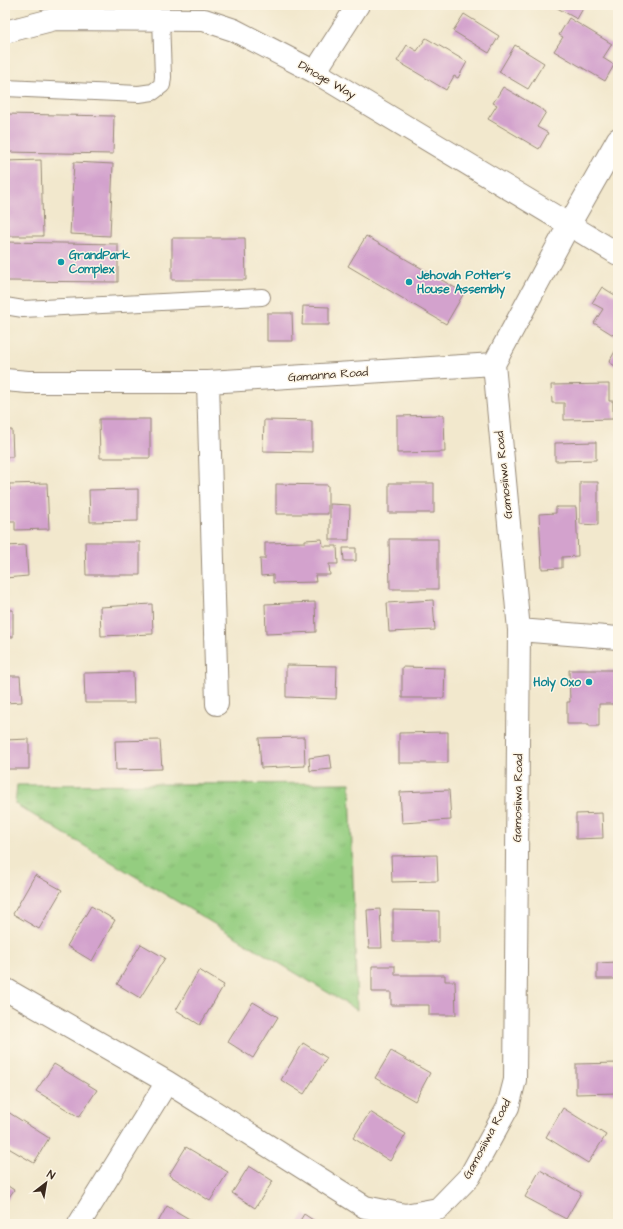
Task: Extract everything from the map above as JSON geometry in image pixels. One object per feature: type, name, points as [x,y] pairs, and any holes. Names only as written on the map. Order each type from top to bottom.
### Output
[{"type":"street","points":[[315,72],[358,5]]},
{"type":"street","name":"Dinoge Way","points":[[5,32],[55,18],[204,20],[234,30],[315,72],[618,254]]},
{"type":"street","points":[[494,364],[568,225],[618,140]]},
{"type":"street","name":"Gamanna Road","points":[[5,380],[28,382],[208,382],[494,364]]},
{"type":"street","name":"Gamosiiwa Road","points":[[167,1082],[365,1207],[405,1215],[438,1209],[470,1176],[508,1106],[515,1080],[519,630],[494,364]]},
{"type":"street","points":[[208,382],[217,704]]},
{"type":"street","points":[[519,630],[618,638]]},
{"type":"street","points":[[5,990],[167,1082],[79,1224]]},
{"type":"lane","points":[[5,88],[139,94],[153,92],[162,85],[163,77],[161,19]]},
{"type":"lane","points":[[5,306],[23,309],[262,297]]},
{"type":"green space","points":[[350,783],[357,1010],[15,804],[17,785]]},
{"type":"building","points":[[552,5],[585,5],[577,19]]},
{"type":"building","points":[[464,14],[499,36],[489,53],[453,31]]},
{"type":"building","points":[[569,18],[612,44],[603,58],[614,65],[605,81],[554,51],[563,37],[559,35]]},
{"type":"building","points":[[426,38],[467,62],[458,78],[454,76],[446,90],[397,61],[407,45],[417,51]]},
{"type":"building","points":[[515,45],[544,63],[528,89],[499,72]]},
{"type":"building","points":[[503,87],[546,112],[537,127],[548,133],[539,149],[488,119],[497,105],[493,103]]},
{"type":"building","points":[[5,114],[114,116],[113,154],[5,152]]},
{"type":"building","points":[[41,160],[43,236],[5,236],[5,161]]},
{"type":"building","points":[[74,162],[113,164],[110,236],[70,234]]},
{"type":"building","name":"Jehovah Potter's House Assembly","points":[[366,236],[464,293],[446,324],[348,266]]},
{"type":"building","points":[[172,238],[245,238],[246,280],[172,280]]},
{"type":"building","name":"GrandPark Complex","points":[[5,242],[118,244],[118,282],[5,281]]},
{"type":"building","points":[[602,287],[618,297],[618,338],[594,323],[603,309],[592,303]]},
{"type":"building","points":[[303,306],[329,307],[329,325],[302,325]]},
{"type":"building","points":[[267,313],[292,313],[293,341],[267,341]]},
{"type":"building","points":[[618,346],[618,368],[609,362]]},
{"type":"building","points":[[609,384],[609,401],[613,401],[613,419],[564,420],[564,403],[552,403],[551,385]]},
{"type":"building","points":[[444,415],[445,452],[397,453],[397,416]]},
{"type":"building","points":[[99,419],[150,419],[150,458],[100,458]]},
{"type":"building","points":[[264,420],[312,421],[312,452],[263,451]]},
{"type":"building","points":[[5,430],[12,430],[13,457],[5,457]]},
{"type":"building","points":[[596,442],[596,460],[555,461],[555,443]]},
{"type":"building","points":[[580,482],[598,482],[598,525],[580,524]]},
{"type":"building","points":[[47,483],[49,529],[15,530],[15,521],[5,521],[5,491],[10,490],[9,484]]},
{"type":"building","points":[[389,483],[434,483],[434,513],[389,513]]},
{"type":"building","points":[[276,484],[328,485],[328,514],[276,514]]},
{"type":"building","points":[[138,489],[138,521],[90,522],[89,490]]},
{"type":"building","points":[[330,504],[350,505],[349,540],[330,540]]},
{"type":"building","points":[[556,507],[576,507],[578,556],[562,557],[562,568],[542,569],[539,514],[556,513]]},
{"type":"building","points":[[322,539],[323,546],[337,546],[338,564],[329,564],[330,575],[315,575],[316,582],[273,583],[273,575],[261,576],[260,559],[265,559],[265,543],[305,542],[305,540]]},
{"type":"building","points":[[389,539],[438,539],[438,589],[390,589]]},
{"type":"building","points":[[85,542],[140,542],[140,575],[86,575]]},
{"type":"building","points":[[26,545],[28,576],[5,578],[5,546]]},
{"type":"building","points":[[343,548],[356,548],[356,561],[344,561]]},
{"type":"building","points":[[433,600],[435,630],[389,632],[387,603]]},
{"type":"building","points":[[315,602],[316,632],[266,634],[265,604]]},
{"type":"building","points":[[152,604],[153,634],[101,636],[100,607]]},
{"type":"building","points":[[5,610],[13,610],[13,637],[5,637]]},
{"type":"building","points":[[286,665],[337,666],[336,699],[286,697]]},
{"type":"building","points":[[402,667],[445,668],[444,698],[402,698]]},
{"type":"building","points":[[569,670],[618,670],[618,704],[599,704],[599,726],[589,726],[589,724],[567,724],[567,702],[570,702]]},
{"type":"building","points":[[133,672],[134,703],[85,703],[84,673]]},
{"type":"building","points":[[5,676],[20,676],[22,702],[5,703]]},
{"type":"building","points":[[448,732],[448,763],[399,763],[399,733]]},
{"type":"building","points":[[304,737],[305,766],[261,768],[259,738]]},
{"type":"building","points":[[29,739],[29,769],[5,769],[5,740]]},
{"type":"building","points":[[160,740],[162,769],[116,770],[115,741]]},
{"type":"building","points":[[330,755],[332,769],[310,771],[309,758]]},
{"type":"building","points":[[449,790],[451,820],[402,823],[400,792]]},
{"type":"building","points":[[602,813],[603,838],[576,839],[576,814]]},
{"type":"building","points":[[437,855],[438,881],[392,882],[391,856]]},
{"type":"building","points":[[35,875],[62,890],[39,929],[13,914]]},
{"type":"building","points":[[91,906],[115,920],[92,961],[67,946]]},
{"type":"building","points":[[380,909],[382,948],[369,948],[367,910]]},
{"type":"building","points":[[393,910],[439,911],[439,942],[393,942]]},
{"type":"building","points":[[141,944],[165,958],[140,998],[117,984]]},
{"type":"building","points":[[618,962],[618,979],[597,979],[597,963]]},
{"type":"building","points":[[372,966],[395,966],[395,975],[445,975],[445,981],[455,981],[456,1015],[429,1015],[429,1005],[391,1005],[391,992],[372,992]]},
{"type":"building","points":[[199,970],[224,985],[200,1025],[176,1010]]},
{"type":"building","points":[[253,1002],[278,1017],[253,1058],[228,1042]]},
{"type":"building","points":[[303,1043],[327,1058],[304,1094],[281,1080]]},
{"type":"building","points":[[391,1051],[430,1073],[415,1101],[375,1078]]},
{"type":"building","points":[[618,1063],[618,1093],[576,1094],[576,1064]]},
{"type":"building","points":[[54,1064],[97,1090],[79,1117],[36,1091]]},
{"type":"building","points":[[563,1108],[606,1135],[588,1163],[546,1137]]},
{"type":"building","points":[[8,1112],[49,1138],[34,1163],[5,1146],[5,1118]]},
{"type":"building","points":[[370,1112],[406,1134],[390,1161],[353,1138]]},
{"type":"building","points":[[186,1147],[228,1172],[210,1201],[169,1175]]},
{"type":"building","points":[[249,1166],[273,1181],[255,1208],[232,1193]]},
{"type":"building","points":[[540,1170],[581,1193],[566,1219],[525,1197]]},
{"type":"building","points":[[5,1184],[14,1190],[5,1203]]},
{"type":"building","points":[[167,1206],[198,1224],[157,1224]]},
{"type":"building","points":[[304,1214],[319,1224],[298,1224]]},
{"type":"place","name":"GrandPark Complex","points":[[61,262]]},
{"type":"place","name":"Jehovah Potter's House Assembly","points":[[409,282]]},
{"type":"place","name":"Holy Oxo","points":[[589,682]]}]
